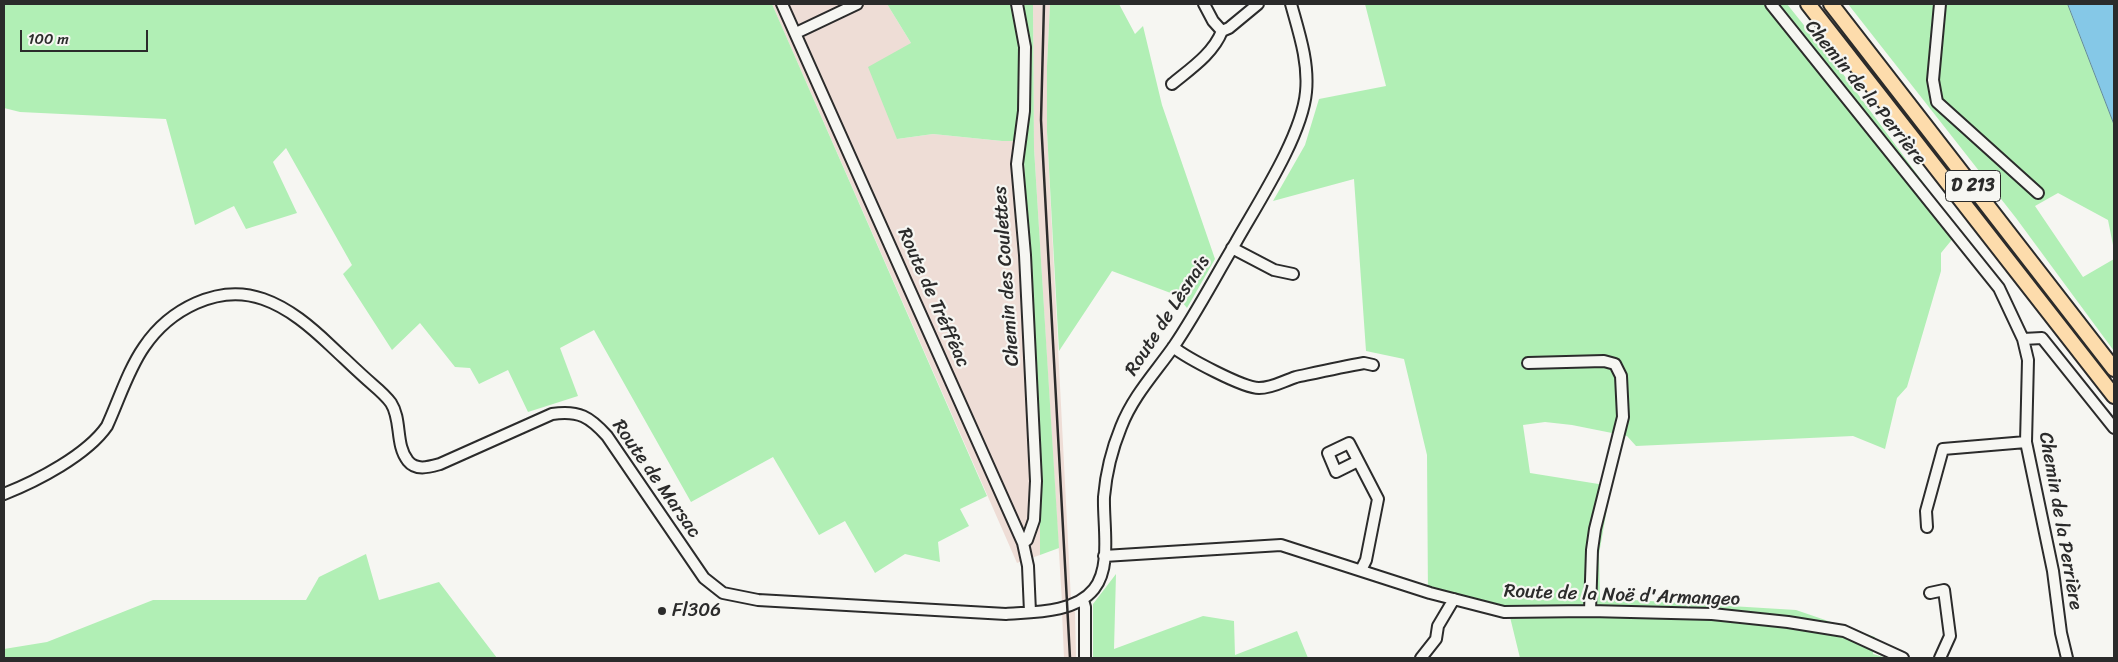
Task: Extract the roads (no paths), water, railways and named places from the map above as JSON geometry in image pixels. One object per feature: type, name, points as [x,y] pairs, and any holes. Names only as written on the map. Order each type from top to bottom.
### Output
[{"type":"highway","name":"D 213","points":[[1808,4],[2114,396]]},
{"type":"highway","name":"D 213","points":[[1831,4],[2114,369]]},
{"type":"street","name":"Route de Tréfféac","points":[[782,4],[1023,543],[1028,566],[1030,612]]},
{"type":"street","points":[[796,33],[857,4]]},
{"type":"street","name":"Chemin des Coulettes","points":[[1017,4],[1025,47],[1024,111],[1017,164],[1026,264],[1036,481],[1034,520],[1027,540],[1023,543]]},
{"type":"street","points":[[1204,4],[1212,21],[1222,31]]},
{"type":"street","points":[[1172,84],[1196,65],[1217,42],[1222,31],[1229,28],[1258,4]]},
{"type":"street","name":"Route de Lèsnais","points":[[1083,600],[1097,585],[1102,574],[1104,556],[1104,497],[1108,466],[1121,427],[1140,391],[1173,347],[1198,308],[1264,192],[1301,115],[1306,93],[1306,72],[1301,40],[1291,4]]},
{"type":"street","name":"Chemin de la Perrière","points":[[1771,4],[2000,288],[2023,339],[2028,360],[2026,442],[2053,571],[2065,656]]},
{"type":"street","points":[[1940,4],[1933,80],[1937,102],[2038,193]]},
{"type":"street","points":[[1232,248],[1274,270],[1294,274]]},
{"type":"street","name":"Route de Marsac","points":[[4,494],[31,482],[77,455],[100,436],[107,426],[144,347],[175,316],[210,297],[228,295],[250,296],[262,298],[297,317],[386,397],[395,414],[403,450],[408,461],[416,467],[427,468],[440,464],[552,414],[566,412],[589,418],[607,436],[704,578],[723,593],[745,598],[768,600],[986,614],[1030,612]]},
{"type":"street","points":[[2023,339],[2042,338],[2114,428]]},
{"type":"street","points":[[1173,347],[1184,356],[1200,362],[1238,383],[1258,388],[1274,386],[1294,378],[1364,362],[1374,365]]},
{"type":"street","points":[[1528,363],[1604,361],[1615,364],[1621,376],[1624,417],[1595,529],[1592,550],[1590,611]]},
{"type":"street","points":[[1927,526],[1926,511],[1944,450],[2026,442]]},
{"type":"street","points":[[1358,461],[1378,499],[1366,560],[1361,570]]},
{"type":"street","name":"Route de la Noë d'Armangeo","points":[[1104,556],[1281,545],[1454,599],[1504,612],[1590,611],[1712,614],[1788,622],[1844,631],[1903,658]]},
{"type":"street","points":[[1930,593],[1944,590],[1950,636],[1940,658]]},
{"type":"street","points":[[1420,658],[1436,639],[1438,626],[1454,599]]},
{"type":"street","points":[[1030,612],[1068,606],[1083,600],[1085,607],[1085,658]]},
{"type":"water","points":[[2068,4],[2114,4],[2114,124]]},
{"type":"railway","points":[[1044,4],[1041,120],[1070,658]]},
{"type":"place","name":"Fl306","points":[[662,611]]}]
